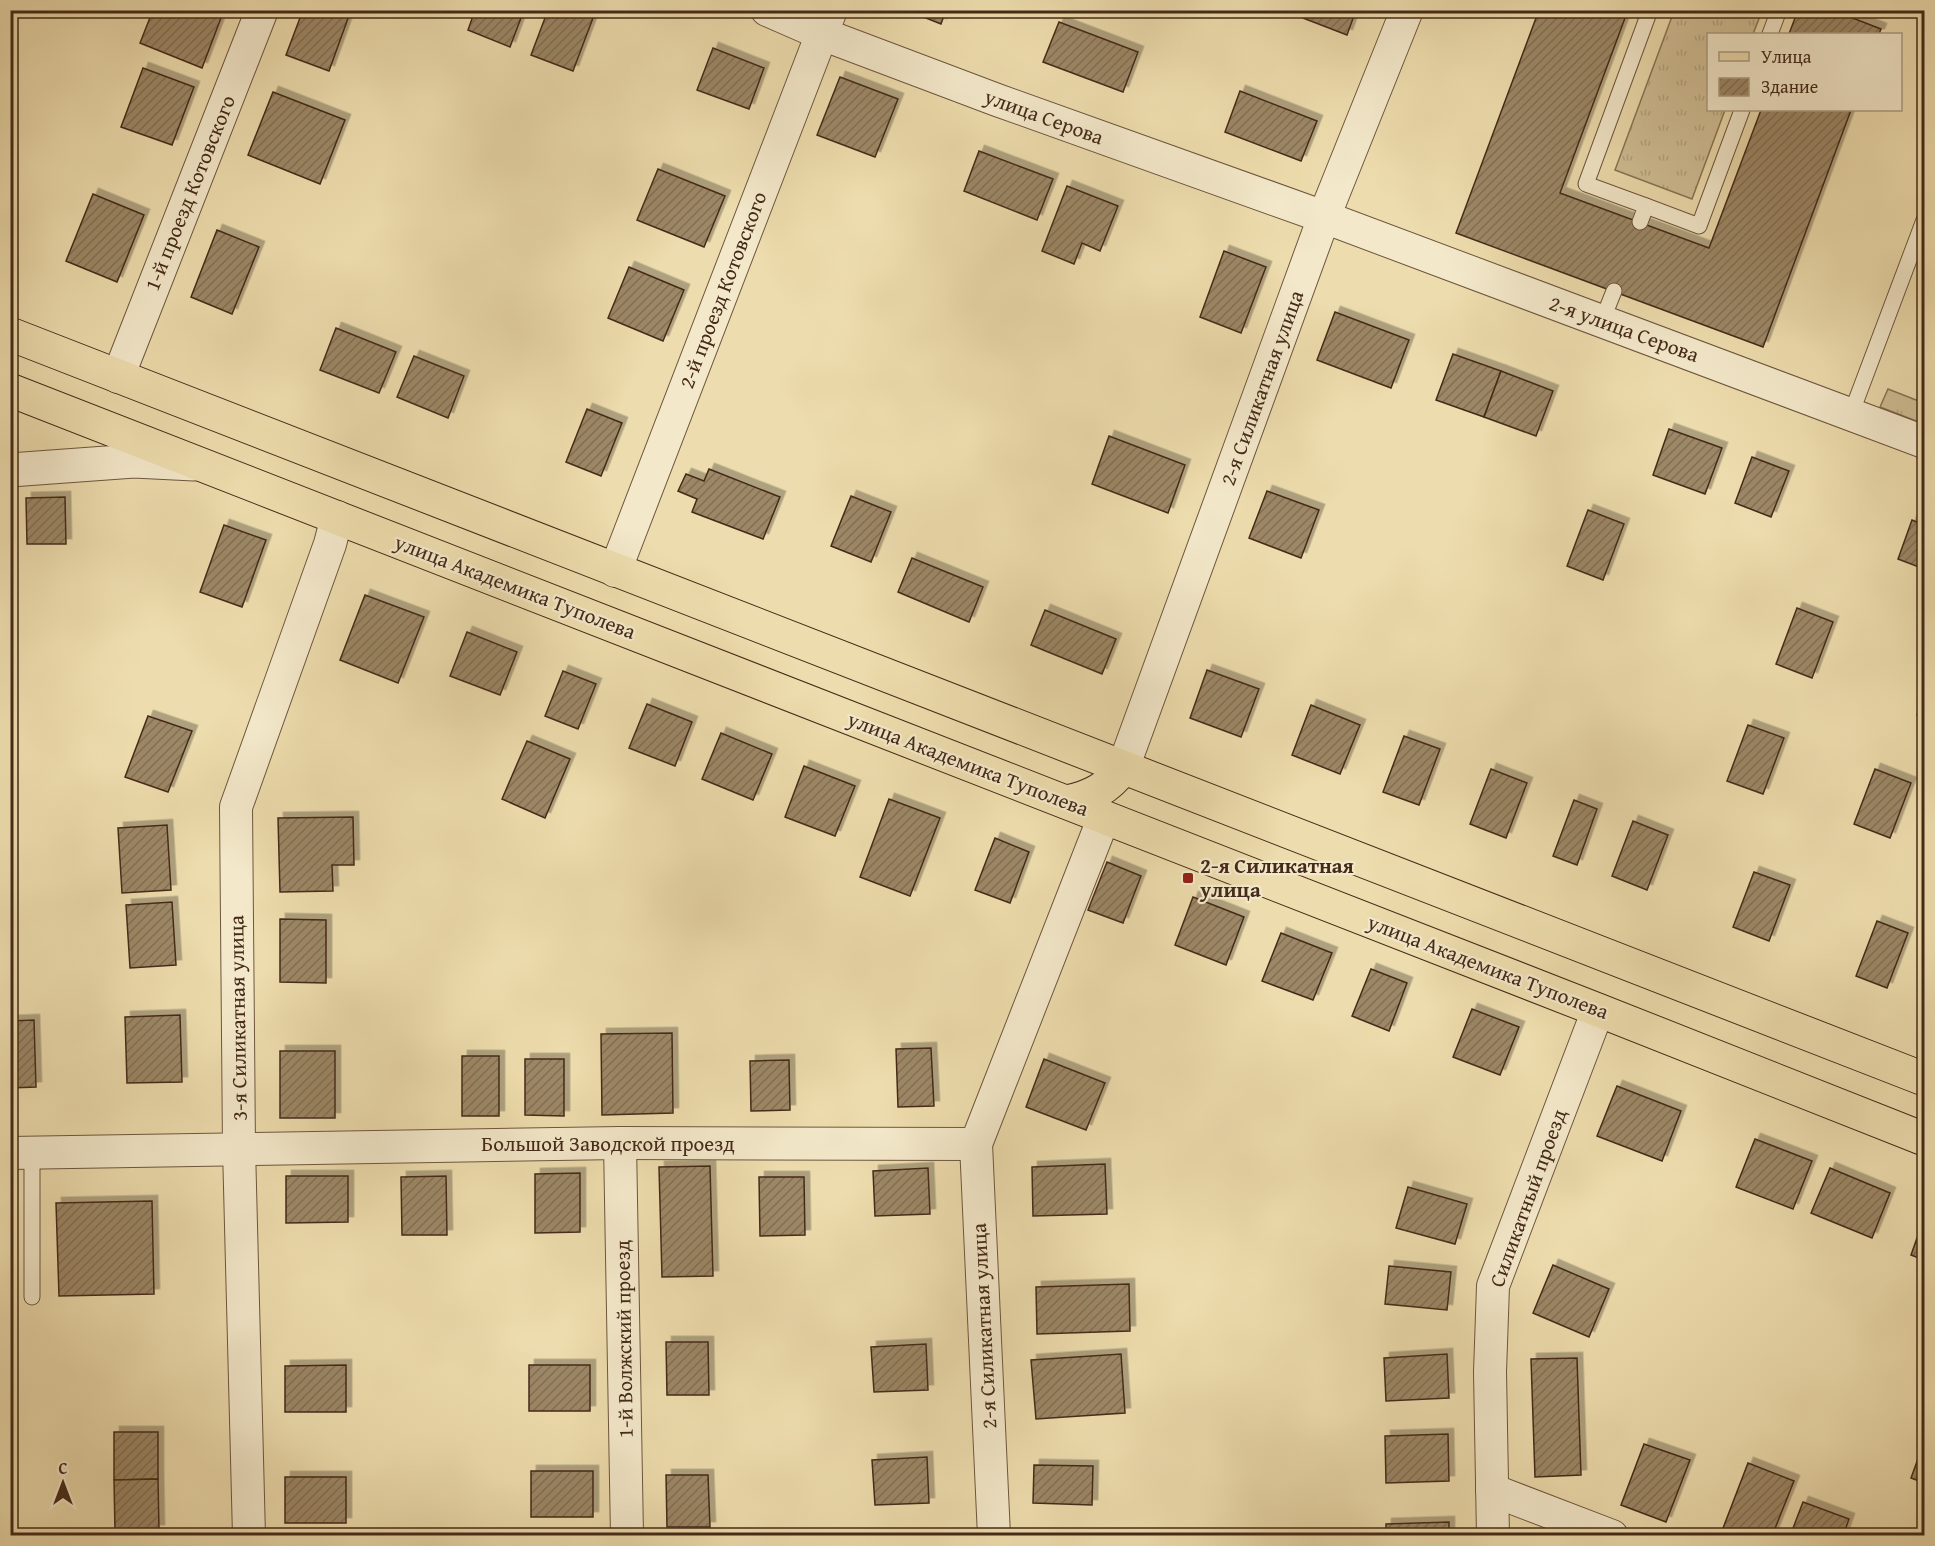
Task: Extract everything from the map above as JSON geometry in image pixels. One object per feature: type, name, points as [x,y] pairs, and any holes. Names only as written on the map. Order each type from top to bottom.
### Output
[{"type":"main road","points":[[10,334],[1924,1079]]},
{"type":"main road","name":"улица Академика Туполева","points":[[10,390],[1598,1010],[1924,1140]]},
{"type":"main road","points":[[200,464],[189,440],[190,433],[194,428],[224,419]]},
{"type":"main road","points":[[1067,802],[1084,799],[1100,791],[1113,781],[1123,768]]},
{"type":"main road","points":[[1104,817],[1113,805],[1127,793],[1145,786],[1166,784]]},
{"type":"street","name":"1-й проезд Котовского","points":[[118,377],[262,10]]},
{"type":"street","name":"улица Серова","points":[[767,10],[826,22],[997,100],[1324,217]]},
{"type":"street","name":"2-я Силикатная улица","points":[[1123,768],[1324,217],[1407,10]]},
{"type":"street","name":"2-й проезд Котовского","points":[[615,571],[826,22]]},
{"type":"street","name":"2-я улица Серова","points":[[1324,217],[1924,442]]},
{"type":"street","points":[[10,470],[134,461],[200,464]]},
{"type":"street","name":"3-я Силикатная улица","points":[[249,1536],[239,1148],[236,807],[330,544],[337,518]]},
{"type":"street","name":"2-я Силикатная улица","points":[[994,1536],[976,1144],[1104,817]]},
{"type":"street","name":"Силикатный проезд","points":[[1493,1536],[1490,1372],[1493,1286],[1598,1010]]},
{"type":"street","name":"Большой Заводской проезд","points":[[22,1153],[620,1143],[976,1144]]},
{"type":"street","name":"1-й Волжский проезд","points":[[620,1143],[627,1536]]},
{"type":"street","points":[[1492,1490],[1612,1536]]},
{"type":"lane","points":[[1650,10],[1586,184],[1699,226],[1742,111]]},
{"type":"lane","points":[[1770,33],[1779,10]]},
{"type":"lane","points":[[1640,222],[1646,206]]},
{"type":"lane","points":[[1851,414],[1924,220]]},
{"type":"lane","points":[[1602,321],[1614,291]]},
{"type":"lane","points":[[22,1153],[33,1297]]},
{"type":"green space","points":[[1674,11],[1762,11],[1753,33],[1707,33],[1707,111],[1725,111],[1692,199],[1615,170]]},
{"type":"green space","points":[[1888,389],[1924,403],[1924,424],[1880,407]]},
{"type":"building","points":[[153,10],[224,10],[202,68],[140,43]]},
{"type":"building","points":[[303,10],[351,10],[329,71],[286,55]]},
{"type":"building","points":[[475,10],[524,10],[510,47],[468,30]]},
{"type":"building","points":[[548,10],[596,10],[573,71],[531,55]]},
{"type":"building","points":[[906,10],[946,10],[941,24]]},
{"type":"building","points":[[1306,10],[1356,10],[1347,35],[1303,18]]},
{"type":"building","points":[[1539,10],[1628,10],[1560,193],[1709,248],[1761,111],[1851,111],[1763,347],[1456,233]]},
{"type":"building","points":[[1798,10],[1832,10],[1881,29],[1879,33],[1789,33]]},
{"type":"building","points":[[1059,22],[1138,52],[1123,92],[1043,62]]},
{"type":"building","points":[[713,48],[764,68],[749,109],[697,90]]},
{"type":"building","points":[[143,68],[194,87],[172,145],[121,127]]},
{"type":"building","points":[[840,77],[898,99],[875,157],[817,135]]},
{"type":"building","points":[[1240,91],[1317,121],[1301,161],[1225,132]]},
{"type":"building","points":[[273,92],[345,120],[320,184],[248,155]]},
{"type":"building","points":[[979,151],[1053,179],[1037,220],[964,191]]},
{"type":"building","points":[[658,169],[725,196],[704,247],[637,220]]},
{"type":"building","points":[[1067,186],[1118,206],[1100,251],[1082,243],[1074,264],[1042,251]]},
{"type":"building","points":[[93,194],[144,215],[117,282],[66,261]]},
{"type":"building","points":[[217,230],[259,247],[232,314],[191,297]]},
{"type":"building","points":[[1224,251],[1266,267],[1241,333],[1200,317]]},
{"type":"building","points":[[629,267],[684,290],[663,341],[608,318]]},
{"type":"building","points":[[1335,312],[1409,340],[1391,388],[1317,360]]},
{"type":"building","points":[[336,328],[396,352],[379,393],[320,370]]},
{"type":"building","points":[[1453,354],[1501,371],[1484,417],[1436,400]]},
{"type":"building","points":[[414,356],[464,376],[448,418],[397,397]]},
{"type":"building","points":[[1501,371],[1553,391],[1536,436],[1484,417]]},
{"type":"building","points":[[587,409],[622,423],[601,476],[566,462]]},
{"type":"building","points":[[1669,429],[1722,448],[1705,494],[1653,475]]},
{"type":"building","points":[[1109,436],[1185,465],[1168,513],[1092,484]]},
{"type":"building","points":[[1752,457],[1789,471],[1771,517],[1735,503]]},
{"type":"building","points":[[709,469],[780,497],[763,539],[692,512],[697,499],[678,491],[686,474],[704,481]]},
{"type":"building","points":[[1267,491],[1319,510],[1301,558],[1249,538]]},
{"type":"building","points":[[851,496],[891,512],[871,562],[831,546]]},
{"type":"building","points":[[65,497],[66,544],[27,544],[26,498]]},
{"type":"building","points":[[1588,510],[1624,524],[1603,580],[1567,566]]},
{"type":"building","points":[[1912,520],[1924,525],[1924,569],[1898,559]]},
{"type":"building","points":[[224,525],[266,540],[242,607],[200,592]]},
{"type":"building","points":[[912,558],[983,587],[969,622],[898,592]]},
{"type":"building","points":[[365,595],[424,617],[398,683],[340,660]]},
{"type":"building","points":[[1797,608],[1833,622],[1812,678],[1776,664]]},
{"type":"building","points":[[1045,610],[1116,639],[1102,674],[1031,645]]},
{"type":"building","points":[[467,632],[517,652],[500,695],[450,676]]},
{"type":"building","points":[[1207,670],[1259,689],[1241,737],[1190,718]]},
{"type":"building","points":[[563,671],[596,684],[578,729],[545,716]]},
{"type":"building","points":[[1924,695],[1924,718],[1917,715]]},
{"type":"building","points":[[647,704],[692,722],[675,766],[629,748]]},
{"type":"building","points":[[1311,705],[1360,725],[1340,774],[1292,755]]},
{"type":"building","points":[[148,716],[192,731],[168,792],[125,777]]},
{"type":"building","points":[[1748,725],[1784,738],[1763,794],[1727,781]]},
{"type":"building","points":[[721,733],[772,754],[753,800],[702,779]]},
{"type":"building","points":[[1404,736],[1440,749],[1419,805],[1383,792]]},
{"type":"building","points":[[527,741],[570,759],[545,818],[502,799]]},
{"type":"building","points":[[804,766],[855,786],[835,836],[785,817]]},
{"type":"building","points":[[1491,769],[1527,783],[1506,838],[1470,824]]},
{"type":"building","points":[[1875,769],[1911,783],[1890,838],[1854,824]]},
{"type":"building","points":[[889,799],[940,818],[910,896],[860,877]]},
{"type":"building","points":[[1574,800],[1597,809],[1577,865],[1553,856]]},
{"type":"building","points":[[353,817],[354,865],[332,865],[333,891],[280,892],[278,818]]},
{"type":"building","points":[[1633,821],[1668,835],[1647,890],[1612,876]]},
{"type":"building","points":[[167,825],[171,890],[122,893],[118,828]]},
{"type":"building","points":[[995,838],[1029,852],[1010,903],[975,890]]},
{"type":"building","points":[[1107,862],[1141,876],[1123,923],[1088,910]]},
{"type":"building","points":[[1754,872],[1790,885],[1769,941],[1733,927]]},
{"type":"building","points":[[1193,897],[1244,917],[1226,965],[1175,945]]},
{"type":"building","points":[[172,902],[176,965],[130,968],[126,905]]},
{"type":"building","points":[[280,919],[326,920],[326,983],[280,982]]},
{"type":"building","points":[[1877,921],[1908,933],[1887,988],[1856,976]]},
{"type":"building","points":[[1281,933],[1332,953],[1313,1000],[1262,981]]},
{"type":"building","points":[[1371,969],[1407,983],[1389,1031],[1352,1016]]},
{"type":"building","points":[[1472,1009],[1519,1027],[1500,1075],[1453,1057]]},
{"type":"building","points":[[180,1015],[182,1082],[127,1083],[125,1017]]},
{"type":"building","points":[[34,1020],[36,1087],[10,1088],[10,1021]]},
{"type":"building","points":[[672,1033],[673,1113],[602,1115],[601,1034]]},
{"type":"building","points":[[931,1048],[934,1106],[898,1107],[896,1049]]},
{"type":"building","points":[[280,1051],[335,1051],[335,1118],[280,1118]]},
{"type":"building","points":[[462,1056],[499,1056],[499,1116],[462,1116]]},
{"type":"building","points":[[525,1059],[564,1059],[564,1116],[525,1115]]},
{"type":"building","points":[[1044,1059],[1105,1083],[1086,1130],[1026,1107]]},
{"type":"building","points":[[789,1060],[790,1110],[751,1111],[750,1061]]},
{"type":"building","points":[[1617,1086],[1681,1111],[1662,1161],[1597,1136]]},
{"type":"building","points":[[1755,1139],[1812,1161],[1793,1209],[1736,1187]]},
{"type":"building","points":[[1105,1164],[1107,1214],[1033,1216],[1032,1167]]},
{"type":"building","points":[[710,1166],[713,1276],[662,1277],[659,1167]]},
{"type":"building","points":[[928,1168],[930,1214],[875,1216],[873,1171]]},
{"type":"building","points":[[1830,1168],[1890,1193],[1872,1238],[1811,1213]]},
{"type":"building","points":[[580,1173],[580,1232],[535,1233],[535,1174]]},
{"type":"building","points":[[286,1176],[348,1176],[348,1222],[286,1223]]},
{"type":"building","points":[[446,1176],[447,1235],[402,1235],[401,1177]]},
{"type":"building","points":[[759,1177],[804,1177],[805,1235],[760,1236]]},
{"type":"building","points":[[1408,1187],[1467,1204],[1455,1244],[1396,1228]]},
{"type":"building","points":[[152,1201],[154,1294],[59,1296],[56,1203]]},
{"type":"building","points":[[1924,1218],[1924,1260],[1911,1255]]},
{"type":"building","points":[[1553,1265],[1609,1289],[1589,1337],[1533,1313]]},
{"type":"building","points":[[1389,1266],[1451,1272],[1447,1310],[1385,1304]]},
{"type":"building","points":[[1129,1284],[1130,1331],[1037,1334],[1036,1287]]},
{"type":"building","points":[[666,1342],[708,1342],[709,1395],[667,1395]]},
{"type":"building","points":[[926,1344],[928,1390],[874,1392],[871,1347]]},
{"type":"building","points":[[1121,1354],[1125,1413],[1036,1419],[1031,1360]]},
{"type":"building","points":[[1447,1354],[1449,1398],[1386,1401],[1384,1358]]},
{"type":"building","points":[[1577,1358],[1581,1475],[1535,1477],[1531,1359]]},
{"type":"building","points":[[346,1365],[346,1412],[285,1412],[285,1366]]},
{"type":"building","points":[[529,1365],[590,1365],[590,1411],[529,1411]]},
{"type":"building","points":[[114,1432],[158,1432],[158,1479],[114,1480]]},
{"type":"building","points":[[1448,1434],[1449,1481],[1386,1483],[1385,1436]]},
{"type":"building","points":[[1924,1442],[1924,1483],[1911,1478]]},
{"type":"building","points":[[1644,1444],[1690,1460],[1666,1522],[1621,1505]]},
{"type":"building","points":[[927,1457],[929,1503],[875,1505],[872,1460]]},
{"type":"building","points":[[1748,1463],[1794,1481],[1772,1536],[1720,1536]]},
{"type":"building","points":[[1034,1465],[1093,1466],[1092,1505],[1033,1503]]},
{"type":"building","points":[[531,1471],[593,1471],[593,1517],[531,1517]]},
{"type":"building","points":[[666,1475],[708,1475],[710,1527],[667,1527]]},
{"type":"building","points":[[285,1477],[346,1477],[346,1523],[285,1523]]},
{"type":"building","points":[[158,1479],[159,1530],[115,1531],[114,1480]]},
{"type":"building","points":[[1803,1502],[1849,1519],[1843,1536],[1790,1536]]},
{"type":"building","points":[[1449,1522],[1449,1536],[1386,1536],[1386,1524]]},
{"type":"place","name":"2-я Силикатная улица","points":[[1188,878]]}]
